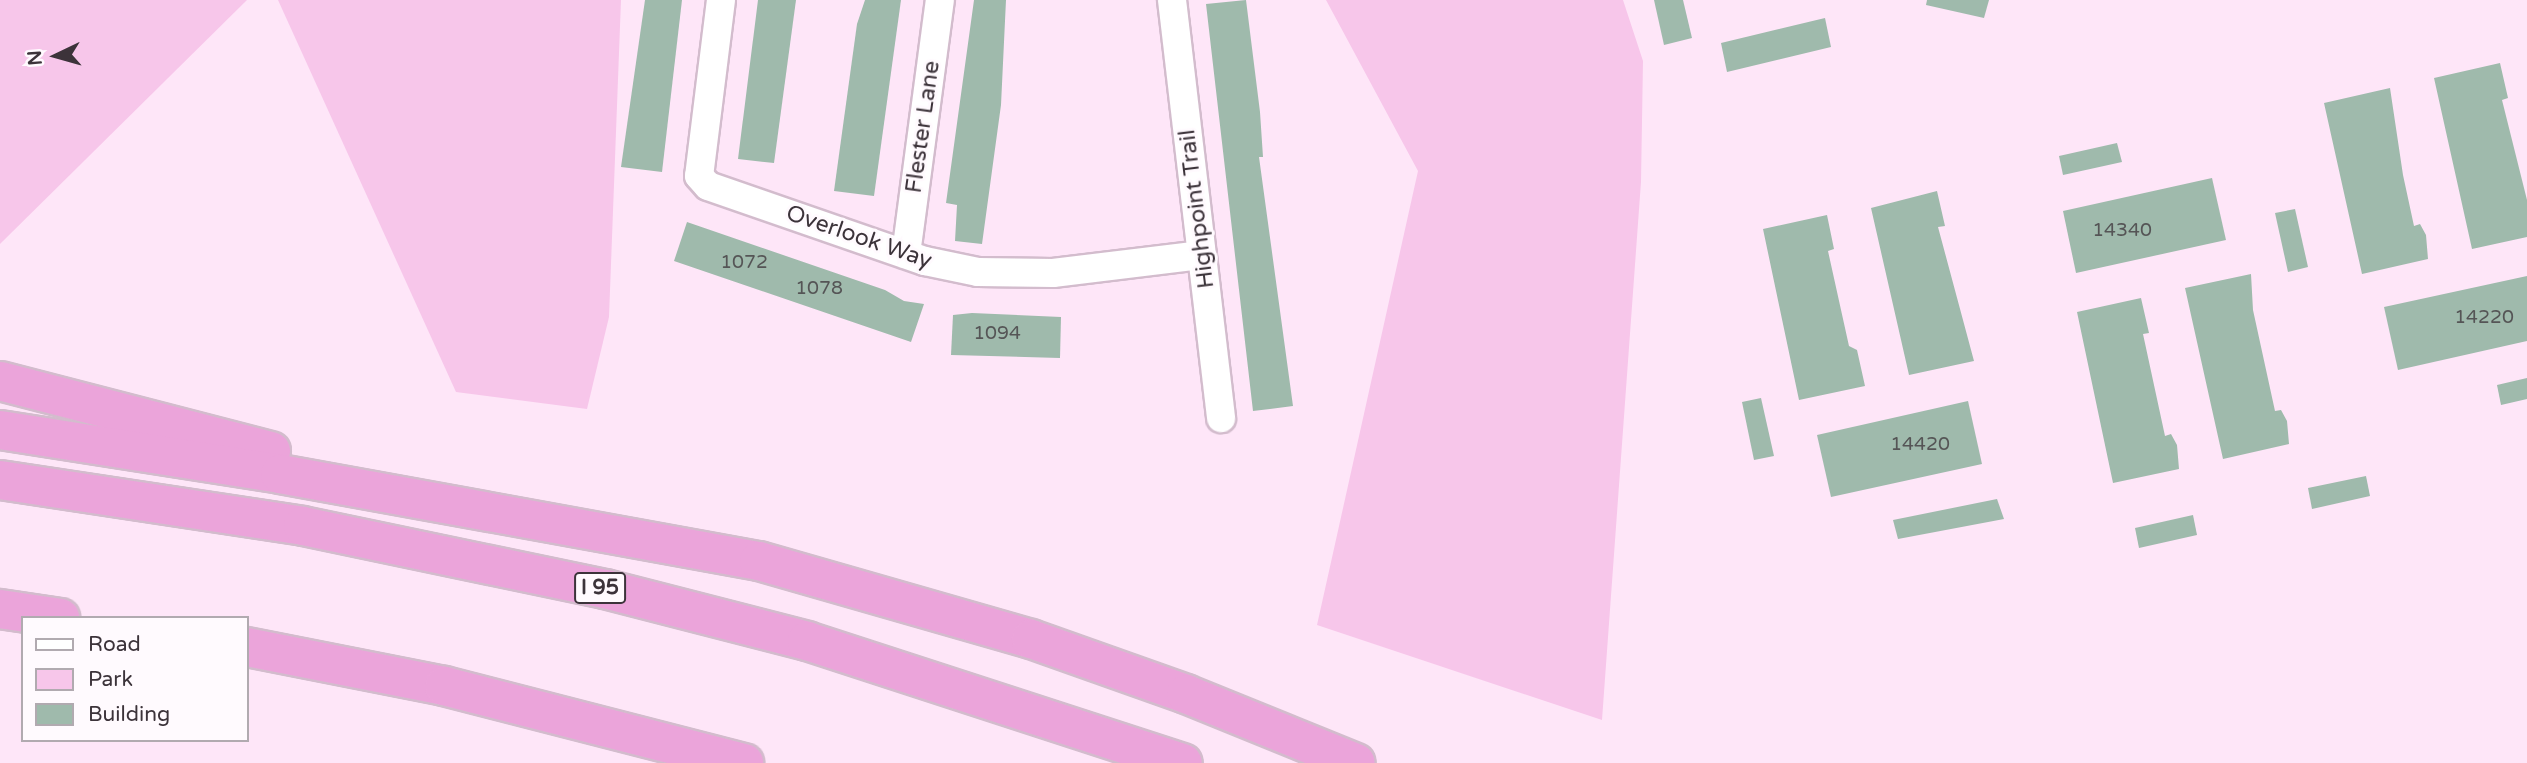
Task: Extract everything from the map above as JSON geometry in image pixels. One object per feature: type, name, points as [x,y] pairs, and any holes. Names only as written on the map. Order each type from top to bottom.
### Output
[{"type":"highway","points":[[0,381],[179,425],[475,510]]},
{"type":"highway","points":[[0,430],[144,451],[759,561],[873,590],[1173,690],[1356,763]]},
{"type":"highway","name":"I 95","points":[[0,480],[303,526],[606,589],[807,640],[1184,763]]},
{"type":"highway","points":[[0,609],[47,616]]},
{"type":"highway","points":[[248,647],[444,686],[744,763]]},
{"type":"street","name":"Overlook Way","points":[[721,0],[699,176],[708,186],[949,268],[1010,276],[1202,255]]},
{"type":"street","name":"Flester Lane","points":[[906,254],[940,0]]},
{"type":"street","name":"Highpoint Trail","points":[[1172,0],[1221,418]]},
{"type":"green space","points":[[0,0],[247,0],[0,244]]},
{"type":"green space","points":[[278,0],[621,0],[609,317],[587,409],[456,392]]},
{"type":"green space","points":[[1326,0],[1623,0],[1643,61],[1641,182],[1602,720],[1317,625],[1418,171]]},
{"type":"building","points":[[645,0],[682,0],[662,172],[621,167]]},
{"type":"building","points":[[758,0],[796,0],[774,163],[738,159]]},
{"type":"building","points":[[865,0],[901,0],[874,196],[834,191],[857,24]]},
{"type":"building","points":[[974,0],[1006,0],[1001,105],[982,244],[955,241],[957,205],[946,203]]},
{"type":"building","points":[[1246,0],[1260,112],[1263,157],[1259,157],[1293,406],[1253,411],[1206,4]]},
{"type":"building","points":[[1654,0],[1683,0],[1692,38],[1664,45]]},
{"type":"building","points":[[1927,0],[1989,0],[1984,18],[1926,5]]},
{"type":"building","points":[[1825,18],[1831,47],[1727,72],[1721,43]]},
{"type":"building","points":[[2500,63],[2508,98],[2502,100],[2527,200],[2527,237],[2472,249],[2434,78]]},
{"type":"building","points":[[2390,88],[2414,226],[2420,224],[2426,235],[2428,259],[2362,274],[2324,103]]},
{"type":"building","points":[[2117,143],[2122,162],[2063,175],[2059,156]]},
{"type":"building","points":[[2212,178],[2226,240],[2076,273],[2063,211]]},
{"type":"building","points":[[1937,191],[1945,226],[1938,227],[1974,361],[1909,375],[1871,208]]},
{"type":"building","points":[[2295,209],[2308,267],[2288,272],[2275,213]]},
{"type":"building","points":[[1827,215],[1834,249],[1828,251],[1849,346],[1857,350],[1865,386],[1799,400],[1763,229]]},
{"type":"building","points":[[687,222],[885,290],[904,301],[924,304],[911,342],[674,261]]},
{"type":"building","points":[[2251,274],[2253,310],[2275,411],[2281,410],[2287,421],[2289,444],[2223,459],[2185,288]]},
{"type":"building","points":[[2527,276],[2527,341],[2398,370],[2384,307]]},
{"type":"building","points":[[2141,298],[2149,333],[2143,334],[2165,436],[2171,434],[2177,445],[2179,469],[2113,483],[2077,312]]},
{"type":"building","points":[[972,313],[1061,317],[1060,358],[951,355],[953,315]]},
{"type":"building","points":[[2527,378],[2527,399],[2501,405],[2497,385]]},
{"type":"building","points":[[1761,398],[1774,456],[1754,460],[1742,402]]},
{"type":"building","points":[[1968,401],[1982,464],[1831,497],[1817,435]]},
{"type":"building","points":[[2366,476],[2370,496],[2312,509],[2308,488]]},
{"type":"building","points":[[1997,499],[2004,519],[1898,539],[1893,520]]},
{"type":"building","points":[[2193,515],[2197,535],[2139,548],[2135,528]]}]
